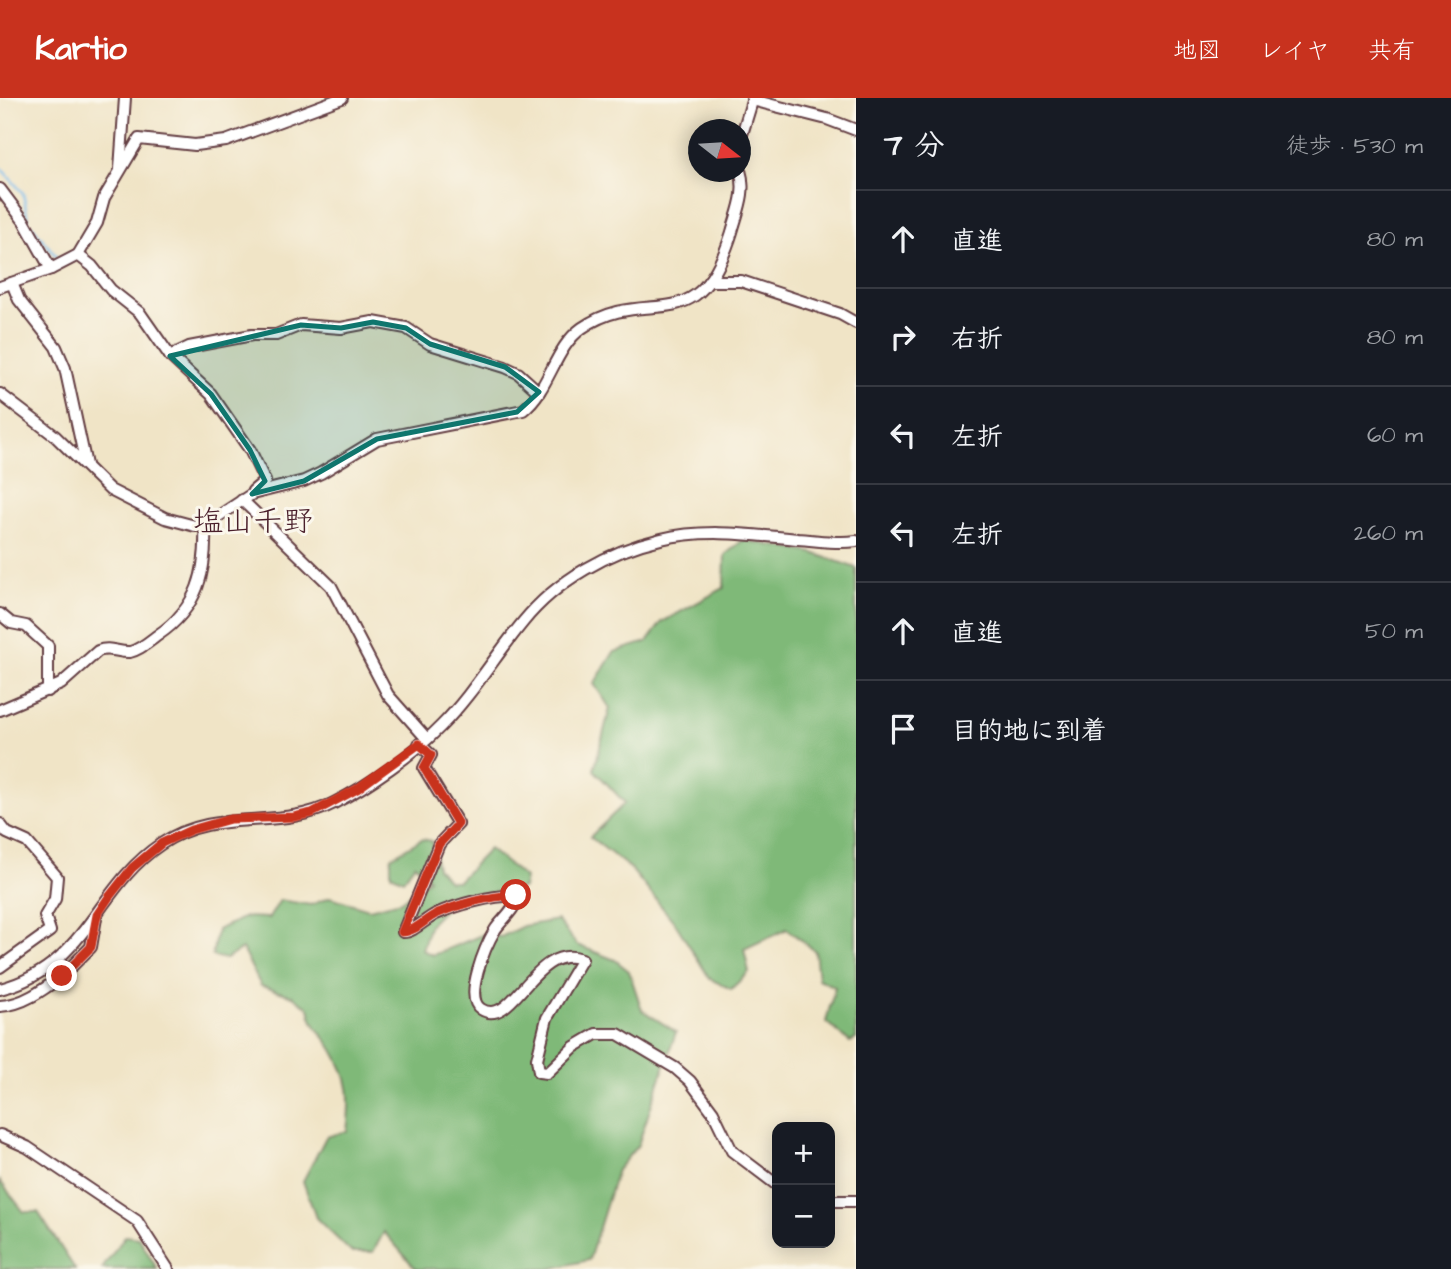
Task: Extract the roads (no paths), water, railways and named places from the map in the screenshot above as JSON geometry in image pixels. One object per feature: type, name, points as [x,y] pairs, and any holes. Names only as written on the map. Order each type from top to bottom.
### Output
[{"type":"street","points":[[120,169],[125,98]]},
{"type":"street","points":[[0,287],[51,269],[78,255],[97,223],[104,198],[139,139],[195,145],[226,141],[342,98]]},
{"type":"street","points":[[747,119],[753,99],[827,119],[856,130]]},
{"type":"street","points":[[247,497],[304,481],[377,439],[517,412],[531,404],[567,343],[581,329],[619,313],[677,304],[695,296],[709,281],[726,249],[744,192],[742,182]]},
{"type":"street","points":[[0,189],[51,269]]},
{"type":"street","points":[[0,394],[55,436],[110,490],[165,518],[195,526],[205,525],[247,497],[255,487],[265,481],[250,450],[211,394],[170,356],[140,313],[111,290],[92,266],[78,255]]},
{"type":"street","points":[[709,281],[741,281],[840,314],[856,323]]},
{"type":"street","points":[[12,283],[19,300],[56,347],[65,368],[87,467]]},
{"type":"street","points":[[170,356],[189,347],[252,335],[276,335],[302,324],[341,328],[373,322],[406,328],[430,344],[505,367],[518,373],[529,386],[539,391]]},
{"type":"street","points":[[247,497],[331,586],[388,695],[431,755],[424,768],[458,824],[439,844],[402,932],[410,932],[433,915],[455,907],[516,895],[516,903],[494,931],[473,987],[472,998],[477,1007],[491,1013],[499,1012],[520,993],[537,970],[562,956],[582,959],[547,1018],[537,1059],[539,1072],[547,1073],[574,1047],[596,1034],[618,1034],[676,1068],[690,1080],[713,1112],[732,1151],[772,1181]]},
{"type":"street","points":[[0,710],[48,691],[98,651],[105,648],[129,652],[137,649],[185,613],[202,575],[206,554],[205,525]]},
{"type":"street","points":[[0,989],[18,985],[54,965],[97,915],[132,868],[162,843],[191,830],[230,819],[294,817],[312,813],[357,789],[423,741],[454,711],[525,619],[568,580],[623,550],[662,538],[714,533],[856,541]]},
{"type":"street","points":[[0,614],[11,623],[26,626],[48,646],[48,691]]},
{"type":"street","points":[[0,824],[7,833],[26,842],[57,877],[55,899],[45,916],[50,931],[0,967]]},
{"type":"street","points":[[0,1006],[10,1006],[38,993],[62,976],[91,947],[97,915]]},
{"type":"street","points":[[54,965],[62,976]]},
{"type":"street","points":[[0,1135],[27,1147],[131,1216],[168,1269]]},
{"type":"street","points":[[835,1201],[856,1200]]},
{"type":"waterway","points":[[0,167],[23,193],[28,220]]},
{"type":"waterway","points":[[32,226],[56,256]]},
{"type":"district","name":"塩山千野","points":[[253,522]]}]
